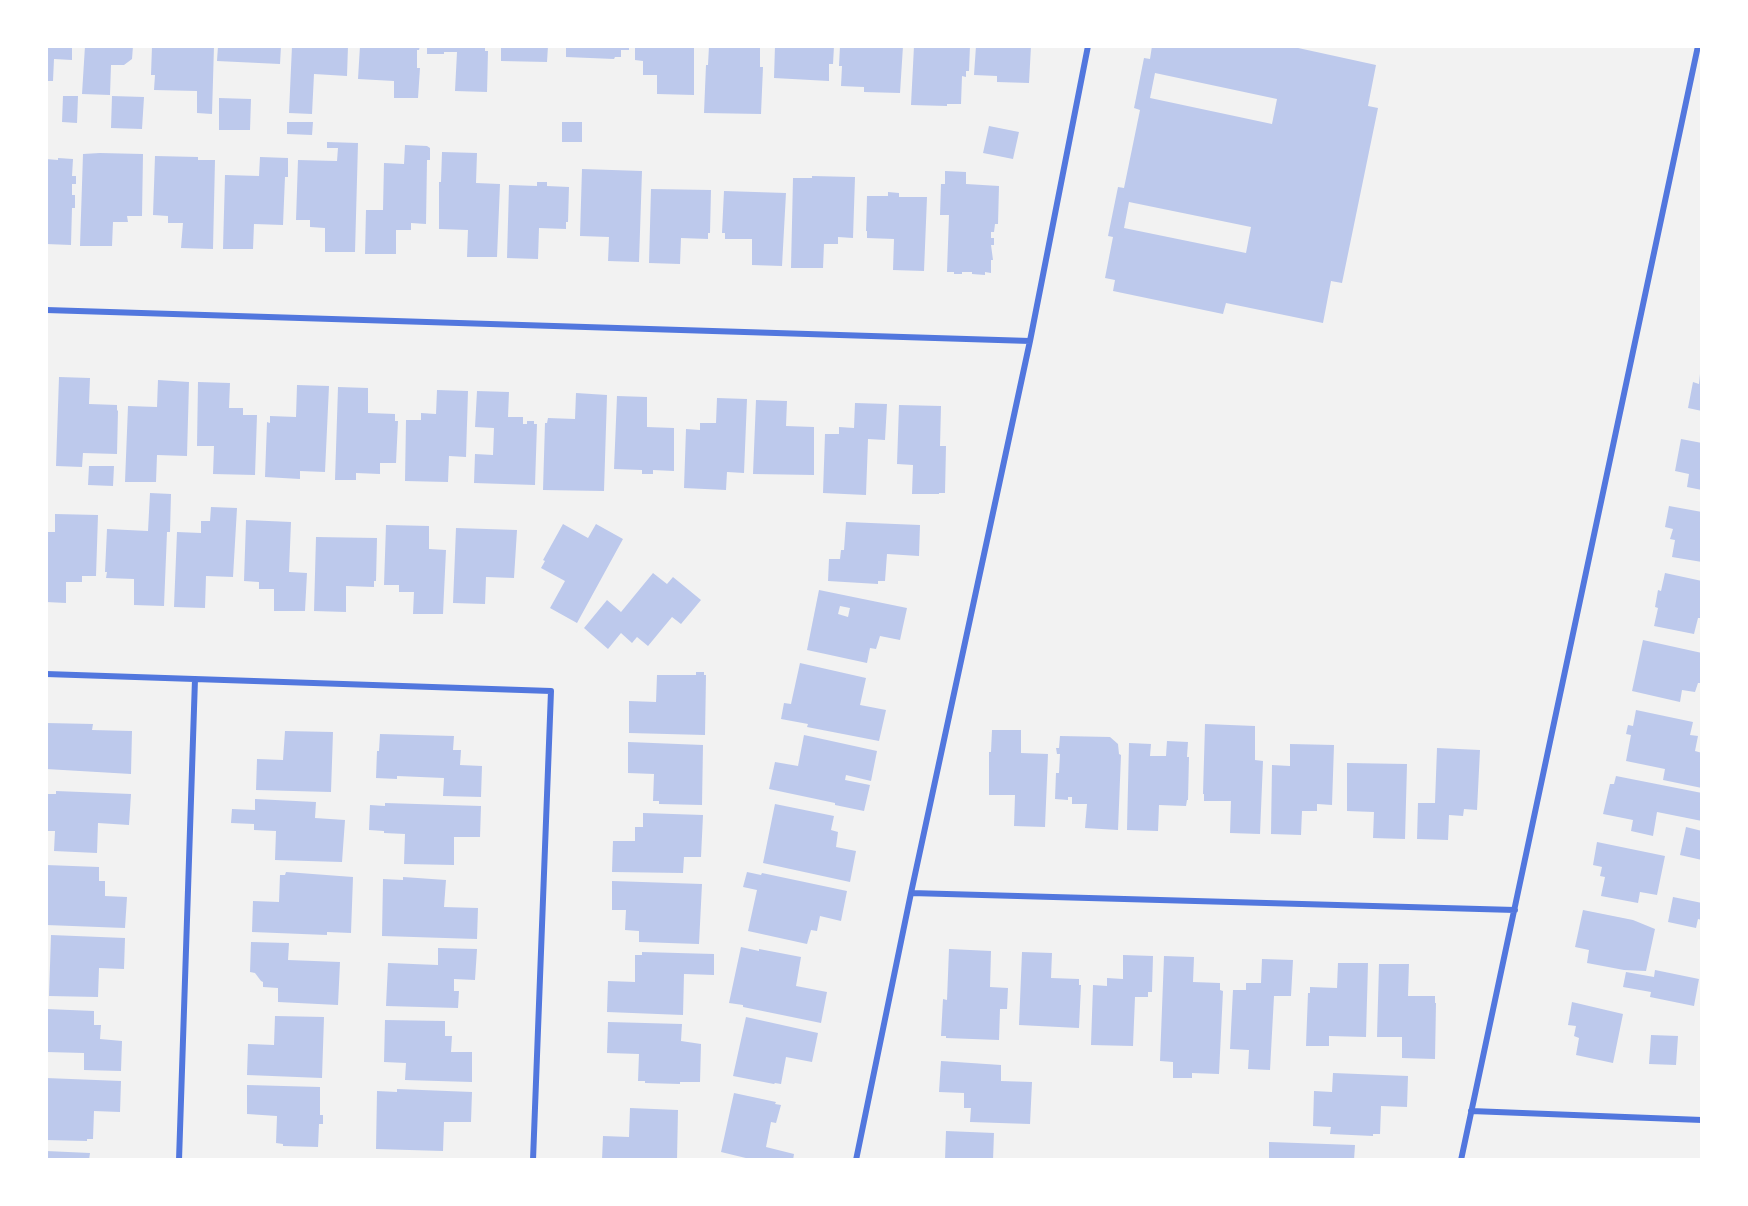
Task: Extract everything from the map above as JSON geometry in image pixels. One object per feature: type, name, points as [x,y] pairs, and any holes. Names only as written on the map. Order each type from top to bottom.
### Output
[{"type":"street","points":[[856,1160],[1030,341],[1088,46]]},
{"type":"street","points":[[1461,1160],[1698,46]]},
{"type":"street","points":[[46,309],[1030,341]]},
{"type":"street","points":[[46,674],[551,691],[532,1160]]},
{"type":"street","points":[[179,1160],[195,679]]},
{"type":"street","points":[[911,893],[1515,910]]},
{"type":"street","points":[[1471,1111],[1701,1120]]},
{"type":"building","points":[[46,46],[72,46],[72,60],[54,59],[53,81],[46,81]]},
{"type":"building","points":[[85,46],[133,46],[132,59],[124,65],[111,65],[110,95],[82,94]]},
{"type":"building","points":[[152,46],[214,46],[212,114],[197,113],[197,91],[154,90],[155,75],[151,75]]},
{"type":"building","points":[[218,46],[281,46],[280,64],[217,61]]},
{"type":"building","points":[[292,46],[348,46],[347,76],[314,74],[312,114],[289,113]]},
{"type":"building","points":[[360,46],[420,46],[417,50],[417,68],[420,68],[418,98],[394,98],[394,81],[358,79]]},
{"type":"building","points":[[427,46],[485,46],[485,51],[488,51],[487,92],[455,91],[457,52],[427,54]]},
{"type":"building","points":[[501,46],[548,46],[547,62],[501,61]]},
{"type":"building","points":[[566,46],[629,46],[629,50],[621,50],[621,57],[614,59],[566,57]]},
{"type":"building","points":[[635,46],[694,46],[694,95],[657,94],[657,75],[643,75],[643,61],[635,60]]},
{"type":"building","points":[[709,46],[760,46],[760,67],[763,67],[761,114],[704,113]]},
{"type":"building","points":[[775,46],[834,46],[833,64],[829,64],[829,81],[774,78]]},
{"type":"building","points":[[840,46],[903,46],[900,93],[864,92],[864,87],[841,86]]},
{"type":"building","points":[[914,46],[970,46],[969,71],[966,71],[966,77],[962,76],[961,104],[911,105]]},
{"type":"building","points":[[976,46],[1031,46],[1029,83],[997,82],[997,76],[974,75]]},
{"type":"building","points":[[1152,46],[1289,46],[1376,65],[1368,106],[1378,108],[1342,283],[1331,281],[1323,323],[1226,303],[1223,314],[1113,291],[1115,280],[1105,278],[1113,237],[1108,236],[1118,187],[1124,188],[1140,110],[1134,108],[1144,58],[1150,59]],"holes":[[[1155,73],[1277,99],[1272,124],[1150,98]],[[1129,202],[1251,227],[1246,253],[1124,228]]]},
{"type":"building","points":[[63,96],[78,96],[77,123],[62,122]]},
{"type":"building","points":[[112,96],[144,97],[142,129],[111,128]]},
{"type":"building","points":[[219,98],[251,99],[250,130],[219,130]]},
{"type":"building","points":[[287,122],[313,122],[312,135],[287,134]]},
{"type":"building","points":[[562,122],[582,122],[582,142],[562,142]]},
{"type":"building","points":[[989,126],[1019,132],[1013,159],[983,153]]},
{"type":"building","points":[[327,142],[358,143],[355,252],[325,252],[325,228],[310,227],[310,220],[296,220],[298,160],[337,161],[338,148],[327,148]]},
{"type":"building","points":[[405,145],[430,148],[430,160],[427,160],[426,224],[411,223],[411,230],[396,230],[396,254],[365,254],[366,210],[383,210],[384,163],[404,164]]},
{"type":"building","points":[[442,152],[477,153],[476,183],[500,184],[497,257],[467,257],[468,230],[439,229],[439,182],[441,182]]},
{"type":"building","points":[[83,154],[143,154],[142,216],[127,216],[128,222],[113,222],[112,246],[80,246]]},
{"type":"building","points":[[155,156],[198,157],[198,160],[215,160],[213,249],[181,248],[183,223],[168,223],[168,216],[153,215]]},
{"type":"building","points":[[260,157],[288,158],[283,225],[254,224],[253,249],[223,249],[225,175],[259,176]]},
{"type":"building","points":[[58,158],[73,159],[72,176],[76,176],[76,184],[72,184],[75,208],[72,208],[71,245],[46,244],[46,159],[58,160]]},
{"type":"building","points":[[582,169],[642,171],[639,262],[608,261],[609,237],[580,236]]},
{"type":"building","points":[[945,171],[966,172],[966,184],[999,186],[998,224],[995,224],[994,232],[991,232],[994,245],[991,245],[993,260],[991,260],[991,273],[985,272],[985,275],[972,274],[972,272],[954,274],[954,272],[947,272],[949,215],[940,215],[941,184],[945,184]]},
{"type":"building","points":[[812,176],[855,177],[853,238],[838,237],[838,244],[824,244],[823,268],[791,268],[793,178],[812,178]]},
{"type":"building","points":[[537,182],[547,182],[547,186],[569,187],[566,229],[539,228],[538,259],[507,258],[509,185],[537,186]]},
{"type":"building","points":[[651,189],[711,190],[708,239],[681,238],[680,264],[649,263]]},
{"type":"building","points":[[724,191],[786,193],[782,266],[752,265],[752,239],[725,239],[725,233],[722,233]]},
{"type":"building","points":[[888,192],[899,193],[899,197],[927,197],[924,271],[893,270],[894,239],[867,238],[867,196],[888,196]]},
{"type":"building","points":[[1700,374],[1702,374],[1702,411],[1688,408],[1693,382],[1699,384]]},
{"type":"building","points":[[59,377],[90,378],[89,404],[117,405],[117,454],[83,453],[82,467],[56,466]]},
{"type":"building","points":[[158,380],[189,382],[187,456],[157,455],[156,482],[125,482],[128,406],[157,407]]},
{"type":"building","points":[[198,382],[230,383],[229,408],[243,408],[243,415],[257,415],[255,475],[213,474],[214,446],[197,446]]},
{"type":"building","points":[[297,385],[329,386],[325,472],[300,471],[300,479],[265,477],[267,422],[270,423],[270,416],[296,417]]},
{"type":"building","points":[[338,387],[368,388],[368,413],[395,414],[395,421],[398,421],[396,463],[380,463],[380,474],[356,473],[356,480],[335,480]]},
{"type":"building","points":[[437,390],[468,391],[466,457],[449,456],[448,482],[405,481],[406,420],[421,420],[421,413],[436,414]]},
{"type":"building","points":[[477,391],[509,392],[508,417],[523,417],[523,424],[527,424],[527,421],[534,421],[534,424],[537,424],[535,485],[474,483],[475,454],[493,455],[494,428],[475,427]]},
{"type":"building","points":[[576,393],[607,395],[604,491],[543,490],[545,423],[548,418],[575,419]]},
{"type":"building","points":[[617,396],[647,397],[647,427],[674,428],[674,471],[653,470],[653,474],[642,474],[642,470],[614,469]]},
{"type":"building","points":[[717,398],[747,399],[744,473],[727,472],[726,490],[684,488],[686,429],[700,430],[700,423],[716,423]]},
{"type":"building","points":[[756,400],[787,401],[786,426],[814,427],[814,475],[753,474]]},
{"type":"building","points":[[855,403],[887,404],[885,440],[868,439],[866,495],[823,493],[825,434],[839,434],[839,427],[854,428]]},
{"type":"building","points":[[899,405],[941,406],[940,446],[946,446],[945,493],[912,494],[913,465],[897,464]]},
{"type":"building","points":[[1681,439],[1702,443],[1702,490],[1687,487],[1689,474],[1675,471]]},
{"type":"building","points":[[89,466],[114,466],[113,486],[88,485]]},
{"type":"building","points":[[150,493],[171,494],[164,606],[134,605],[134,579],[106,578],[107,572],[105,572],[107,529],[148,531]]},
{"type":"building","points":[[1669,506],[1702,512],[1702,562],[1672,557],[1675,540],[1670,539],[1673,529],[1665,527]]},
{"type":"building","points":[[211,507],[237,508],[233,577],[206,576],[205,608],[174,607],[177,532],[201,533],[201,521],[210,521]]},
{"type":"building","points":[[55,514],[98,515],[96,576],[82,576],[82,582],[66,582],[66,603],[46,602],[46,532],[55,532]]},
{"type":"building","points":[[246,520],[291,522],[289,572],[307,573],[305,611],[274,611],[274,589],[259,589],[259,582],[244,581]]},
{"type":"building","points":[[846,522],[920,525],[919,556],[887,554],[885,581],[878,581],[878,584],[828,581],[829,559],[840,559],[841,550],[844,550]]},
{"type":"building","points":[[563,524],[588,538],[596,524],[623,539],[577,623],[550,608],[565,581],[541,568]]},
{"type":"building","points":[[386,525],[429,526],[429,549],[446,550],[443,614],[413,614],[414,592],[399,592],[399,585],[384,585]]},
{"type":"building","points":[[456,528],[517,530],[514,578],[486,577],[485,604],[453,603]]},
{"type":"building","points":[[316,537],[377,538],[374,587],[346,586],[346,612],[314,611]]},
{"type":"building","points":[[653,573],[667,584],[673,577],[701,600],[681,624],[672,617],[648,646],[637,637],[632,643],[621,633],[608,649],[584,628],[607,600],[621,612]]},
{"type":"building","points":[[1665,573],[1702,581],[1702,618],[1698,618],[1694,634],[1654,626],[1658,608],[1655,607],[1658,590],[1661,591]]},
{"type":"building","points":[[819,590],[907,608],[900,640],[880,636],[876,649],[870,648],[867,663],[807,650]],"holes":[[[840,606],[850,608],[848,617],[838,614]]]},
{"type":"building","points":[[1643,640],[1702,653],[1702,683],[1698,683],[1695,692],[1682,690],[1680,702],[1632,691]]},
{"type":"building","points":[[800,663],[866,678],[860,705],[886,710],[879,741],[807,727],[808,724],[781,719],[784,703],[791,704]]},
{"type":"building","points":[[696,672],[704,672],[706,675],[705,735],[629,733],[629,701],[656,702],[657,675],[696,675]]},
{"type":"building","points":[[1636,710],[1693,722],[1690,735],[1698,736],[1695,751],[1702,753],[1702,788],[1663,780],[1665,769],[1626,761],[1631,735],[1626,734],[1628,725],[1633,726]]},
{"type":"building","points":[[46,723],[93,724],[92,730],[132,731],[131,774],[46,769]]},
{"type":"building","points":[[1205,724],[1255,726],[1255,760],[1263,761],[1260,834],[1230,833],[1231,801],[1204,801]]},
{"type":"building","points":[[992,730],[1021,730],[1021,753],[1048,754],[1045,827],[1014,826],[1015,795],[989,795],[989,752],[991,752]]},
{"type":"building","points":[[285,731],[333,732],[331,792],[256,790],[257,759],[283,760]]},
{"type":"building","points":[[380,734],[454,736],[453,750],[461,750],[460,765],[482,766],[481,797],[443,796],[444,778],[397,776],[397,779],[376,778]]},
{"type":"building","points":[[804,735],[877,751],[871,781],[846,775],[845,780],[870,785],[864,811],[769,789],[775,762],[798,766]]},
{"type":"building","points":[[1060,736],[1110,737],[1118,744],[1121,755],[1118,830],[1085,828],[1087,804],[1072,804],[1072,797],[1068,797],[1068,800],[1055,799],[1056,773],[1059,773],[1060,754],[1057,754],[1056,748],[1059,748]]},
{"type":"building","points":[[1167,741],[1188,742],[1188,800],[1186,806],[1159,805],[1158,831],[1127,830],[1129,743],[1151,744],[1150,756],[1166,756]]},
{"type":"building","points":[[628,742],[703,745],[702,805],[659,804],[659,801],[653,801],[654,774],[628,773]]},
{"type":"building","points":[[1290,744],[1334,745],[1332,805],[1317,804],[1317,811],[1302,811],[1301,835],[1271,834],[1272,765],[1290,766]]},
{"type":"building","points":[[1437,748],[1480,750],[1477,810],[1464,809],[1463,816],[1449,815],[1448,840],[1417,839],[1418,803],[1435,803]]},
{"type":"building","points":[[1347,763],[1407,764],[1405,839],[1373,838],[1374,812],[1347,811]]},
{"type":"building","points":[[1616,776],[1702,793],[1702,821],[1657,812],[1653,836],[1631,831],[1633,820],[1603,814],[1610,784],[1614,784]]},
{"type":"building","points":[[56,791],[131,794],[129,825],[98,823],[97,853],[54,851],[55,831],[46,831],[46,794],[56,794]]},
{"type":"building","points":[[255,799],[316,802],[315,818],[345,820],[342,862],[275,860],[276,831],[254,830],[254,824],[231,823],[232,809],[255,810]]},
{"type":"building","points":[[385,803],[481,806],[480,837],[454,837],[454,865],[404,864],[405,834],[369,830],[370,805],[385,806]]},
{"type":"building","points":[[775,804],[834,816],[831,830],[838,832],[836,847],[856,851],[850,882],[763,863]]},
{"type":"building","points":[[643,813],[703,815],[701,857],[684,857],[683,873],[612,872],[613,841],[635,841],[635,827],[643,827]]},
{"type":"building","points":[[1686,827],[1702,831],[1702,860],[1680,855]]},
{"type":"building","points":[[1597,842],[1665,856],[1657,895],[1640,892],[1638,903],[1601,896],[1605,877],[1600,876],[1602,867],[1593,865]]},
{"type":"building","points":[[46,865],[99,867],[99,881],[105,881],[105,896],[127,897],[125,928],[46,925]]},
{"type":"building","points":[[286,872],[353,877],[351,933],[327,932],[327,935],[252,932],[253,901],[279,902],[280,875],[285,875]]},
{"type":"building","points":[[747,872],[761,875],[762,873],[847,891],[841,921],[820,916],[817,931],[811,930],[807,944],[748,931],[757,890],[743,887]]},
{"type":"building","points":[[403,877],[446,880],[444,907],[478,908],[477,939],[382,936],[383,879],[403,880]]},
{"type":"building","points":[[612,881],[702,884],[699,944],[639,942],[639,931],[625,930],[626,910],[612,910]]},
{"type":"building","points":[[1673,897],[1702,903],[1702,920],[1698,919],[1696,928],[1668,922]]},
{"type":"building","points":[[1583,910],[1633,920],[1655,929],[1646,971],[1624,970],[1587,963],[1589,950],[1575,947]]},
{"type":"building","points":[[51,935],[125,938],[124,969],[99,968],[98,997],[49,996]]},
{"type":"building","points":[[251,942],[289,943],[288,960],[340,962],[338,1005],[278,1002],[278,988],[263,987],[263,982],[255,973],[250,972]]},
{"type":"building","points":[[741,947],[801,957],[796,986],[827,992],[821,1023],[729,1003]]},
{"type":"building","points":[[438,948],[477,949],[475,980],[454,979],[454,991],[459,991],[458,1008],[386,1006],[388,963],[438,965]]},
{"type":"building","points":[[949,949],[991,951],[990,987],[1008,988],[1007,1009],[1000,1009],[999,1040],[941,1036],[943,999],[947,1000]]},
{"type":"building","points":[[642,952],[714,954],[714,975],[684,974],[683,1015],[607,1012],[608,981],[635,982],[635,955],[642,955]]},
{"type":"building","points":[[1022,952],[1052,953],[1051,978],[1079,979],[1079,985],[1081,985],[1079,1028],[1019,1025]]},
{"type":"building","points":[[1123,955],[1153,956],[1152,992],[1148,992],[1148,997],[1135,997],[1133,1046],[1091,1045],[1093,985],[1107,986],[1107,978],[1123,979]]},
{"type":"building","points":[[1164,956],[1194,957],[1193,982],[1220,983],[1220,990],[1223,991],[1219,1074],[1192,1073],[1192,1078],[1173,1078],[1173,1062],[1160,1061]]},
{"type":"building","points":[[1262,959],[1293,960],[1291,996],[1274,996],[1270,1070],[1248,1069],[1249,1050],[1230,1049],[1233,990],[1246,990],[1246,983],[1261,983]]},
{"type":"building","points":[[1338,963],[1368,963],[1366,1037],[1329,1036],[1329,1046],[1306,1046],[1310,987],[1337,988]]},
{"type":"building","points":[[1379,964],[1409,964],[1408,996],[1435,996],[1435,1059],[1402,1058],[1402,1037],[1377,1037]]},
{"type":"building","points":[[1655,970],[1699,979],[1694,1006],[1650,997],[1651,992],[1623,987],[1626,972],[1654,977]]},
{"type":"building","points":[[1572,1002],[1623,1014],[1613,1063],[1576,1055],[1579,1038],[1574,1036],[1576,1026],[1568,1025]]},
{"type":"building","points":[[46,1009],[94,1011],[94,1025],[101,1025],[100,1039],[122,1041],[121,1071],[84,1070],[84,1053],[46,1052]]},
{"type":"building","points":[[275,1016],[324,1017],[322,1078],[247,1075],[248,1044],[274,1045]]},
{"type":"building","points":[[746,1017],[818,1033],[812,1062],[786,1057],[781,1084],[733,1076]]},
{"type":"building","points":[[385,1020],[445,1021],[445,1036],[452,1036],[451,1052],[472,1052],[472,1082],[405,1080],[406,1063],[384,1062]]},
{"type":"building","points":[[608,1022],[682,1024],[681,1041],[701,1044],[700,1082],[680,1082],[680,1084],[638,1081],[639,1054],[607,1053]]},
{"type":"building","points":[[1651,1035],[1678,1036],[1676,1065],[1649,1064]]},
{"type":"building","points":[[941,1061],[1001,1065],[1001,1081],[1032,1082],[1030,1124],[970,1122],[971,1108],[964,1108],[964,1093],[939,1092]]},
{"type":"building","points":[[1333,1073],[1408,1076],[1407,1107],[1381,1106],[1380,1134],[1373,1134],[1373,1136],[1330,1134],[1331,1127],[1313,1126],[1314,1091],[1332,1092]]},
{"type":"building","points":[[46,1078],[121,1081],[120,1112],[94,1111],[93,1139],[87,1139],[87,1141],[46,1140]]},
{"type":"building","points":[[247,1085],[320,1087],[320,1115],[323,1115],[323,1124],[319,1124],[318,1147],[283,1146],[283,1144],[276,1143],[277,1116],[247,1114]]},
{"type":"building","points":[[397,1089],[472,1092],[471,1122],[444,1122],[443,1151],[376,1149],[377,1091],[397,1092]]},
{"type":"building","points":[[734,1093],[781,1105],[776,1123],[771,1122],[766,1147],[794,1154],[793,1160],[754,1160],[721,1152]]},
{"type":"building","points":[[630,1108],[678,1110],[677,1160],[602,1160],[603,1136],[629,1137]]},
{"type":"building","points":[[946,1131],[994,1133],[993,1160],[945,1160]]},
{"type":"building","points":[[1269,1142],[1355,1145],[1354,1160],[1269,1160]]},
{"type":"building","points":[[46,1151],[90,1153],[89,1160],[46,1160]]}]
